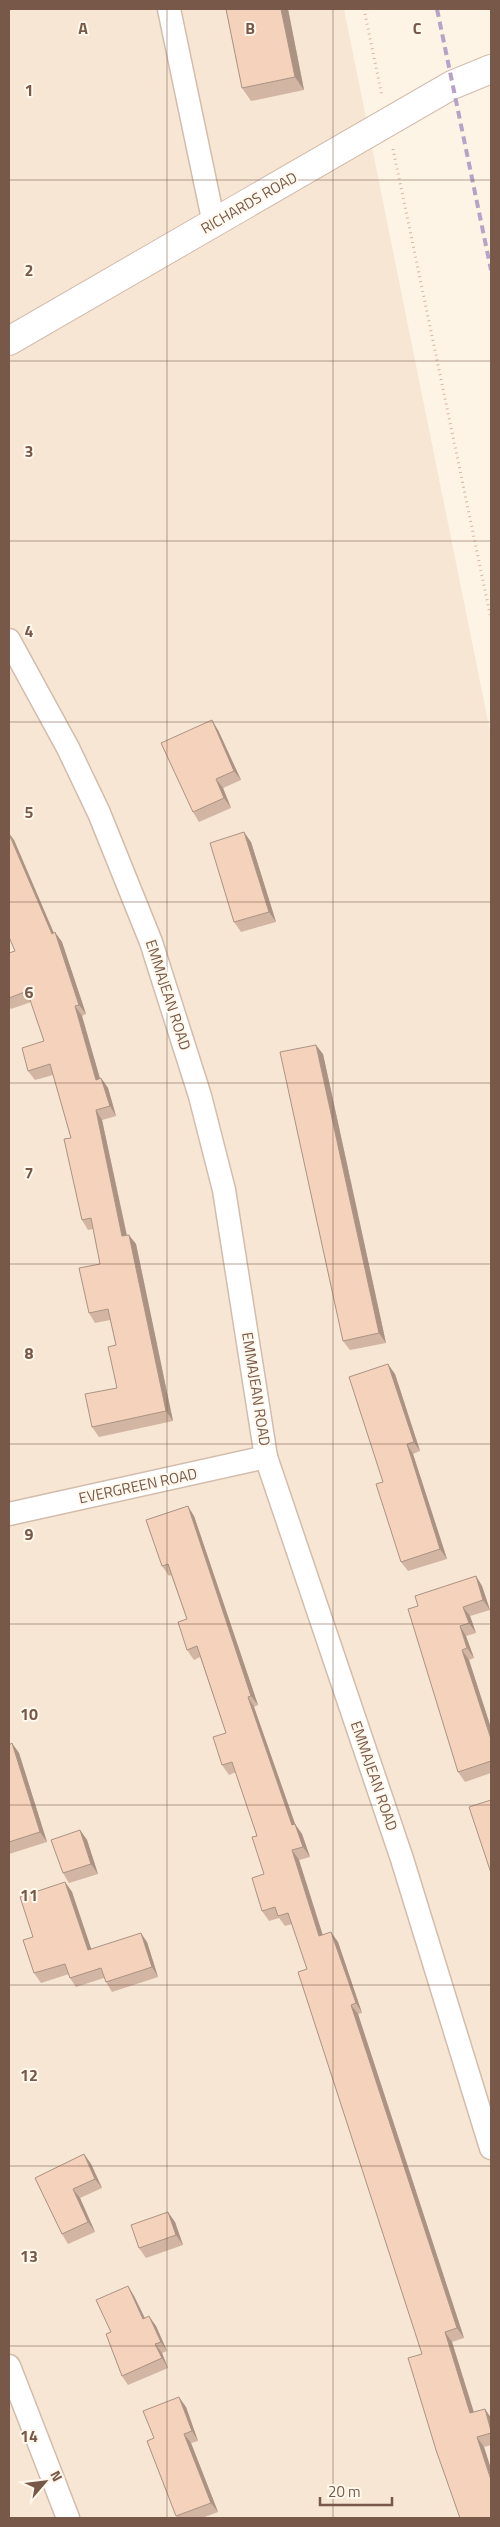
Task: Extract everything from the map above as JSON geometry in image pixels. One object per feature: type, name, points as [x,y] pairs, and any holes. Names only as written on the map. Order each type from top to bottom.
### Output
[{"type":"street","points":[[169,9],[214,224]]},
{"type":"street","name":"RICHARDS ROAD","points":[[9,340],[214,224],[452,85],[491,69]]},
{"type":"street","name":"EMMAJEAN ROAD","points":[[9,640],[68,748],[99,813],[151,942],[200,1096],[224,1190],[266,1458],[402,1859],[491,2148]]},
{"type":"street","name":"EVERGREEN ROAD","points":[[9,1514],[266,1458]]},
{"type":"street","points":[[9,2366],[68,2518]]},
{"type":"path","points":[[364,9],[491,619]]},
{"type":"shaded area","points":[[9,9],[344,9],[491,736],[491,2518],[9,2518]]},
{"type":"building","points":[[226,9],[281,9],[295,77],[242,88]]},
{"type":"building","points":[[212,720],[234,771],[216,779],[224,798],[193,812],[161,743]]},
{"type":"building","points":[[244,832],[269,912],[234,922],[210,843]]},
{"type":"building","points":[[9,834],[52,934],[55,932],[79,1005],[75,1006],[96,1080],[101,1078],[110,1106],[96,1110],[122,1236],[129,1235],[166,1411],[92,1427],[85,1394],[117,1388],[108,1347],[116,1345],[108,1309],[89,1313],[79,1268],[100,1264],[91,1218],[82,1220],[64,1139],[71,1138],[50,1064],[28,1071],[22,1048],[44,1041],[27,991],[9,998],[9,953],[15,951],[9,937]]},
{"type":"building","points":[[316,1045],[379,1333],[343,1341],[280,1052]]},
{"type":"building","points":[[388,1364],[414,1442],[407,1444],[440,1549],[401,1562],[376,1484],[383,1482],[349,1377]]},
{"type":"building","points":[[188,1506],[251,1696],[248,1697],[292,1825],[295,1824],[303,1847],[292,1850],[319,1936],[331,1932],[356,2003],[351,2005],[457,2328],[445,2332],[470,2413],[485,2409],[491,2433],[477,2437],[491,2480],[491,2518],[460,2518],[436,2450],[408,2358],[422,2354],[298,1972],[307,1969],[288,1913],[278,1916],[275,1907],[262,1911],[252,1878],[264,1874],[252,1837],[257,1836],[232,1762],[222,1765],[213,1737],[226,1733],[197,1646],[187,1650],[178,1622],[187,1619],[168,1564],[162,1566],[146,1520]]},
{"type":"building","points":[[476,1576],[483,1600],[463,1607],[469,1623],[460,1626],[467,1648],[462,1650],[491,1739],[491,1761],[458,1772],[408,1609],[418,1606],[415,1596]]},
{"type":"building","points":[[12,1743],[40,1832],[9,1842],[9,1745]]},
{"type":"building","points":[[491,1800],[491,1873],[469,1807]]},
{"type":"building","points":[[80,1830],[91,1864],[63,1873],[51,1840]]},
{"type":"building","points":[[65,1882],[88,1950],[141,1933],[152,1967],[106,1982],[101,1968],[70,1978],[65,1964],[34,1973],[23,1940],[33,1937],[20,1897]]},
{"type":"building","points":[[84,2154],[95,2179],[73,2189],[88,2222],[62,2234],[35,2178]]},
{"type":"building","points":[[168,2212],[176,2235],[139,2248],[131,2225]]},
{"type":"building","points":[[128,2286],[143,2319],[149,2316],[161,2342],[155,2344],[162,2358],[122,2376],[106,2334],[111,2332],[96,2300]]},
{"type":"building","points":[[179,2397],[192,2431],[184,2434],[211,2503],[176,2516],[147,2441],[154,2438],[143,2411]]},
{"type":"railway","points":[[437,9],[491,270]]}]
